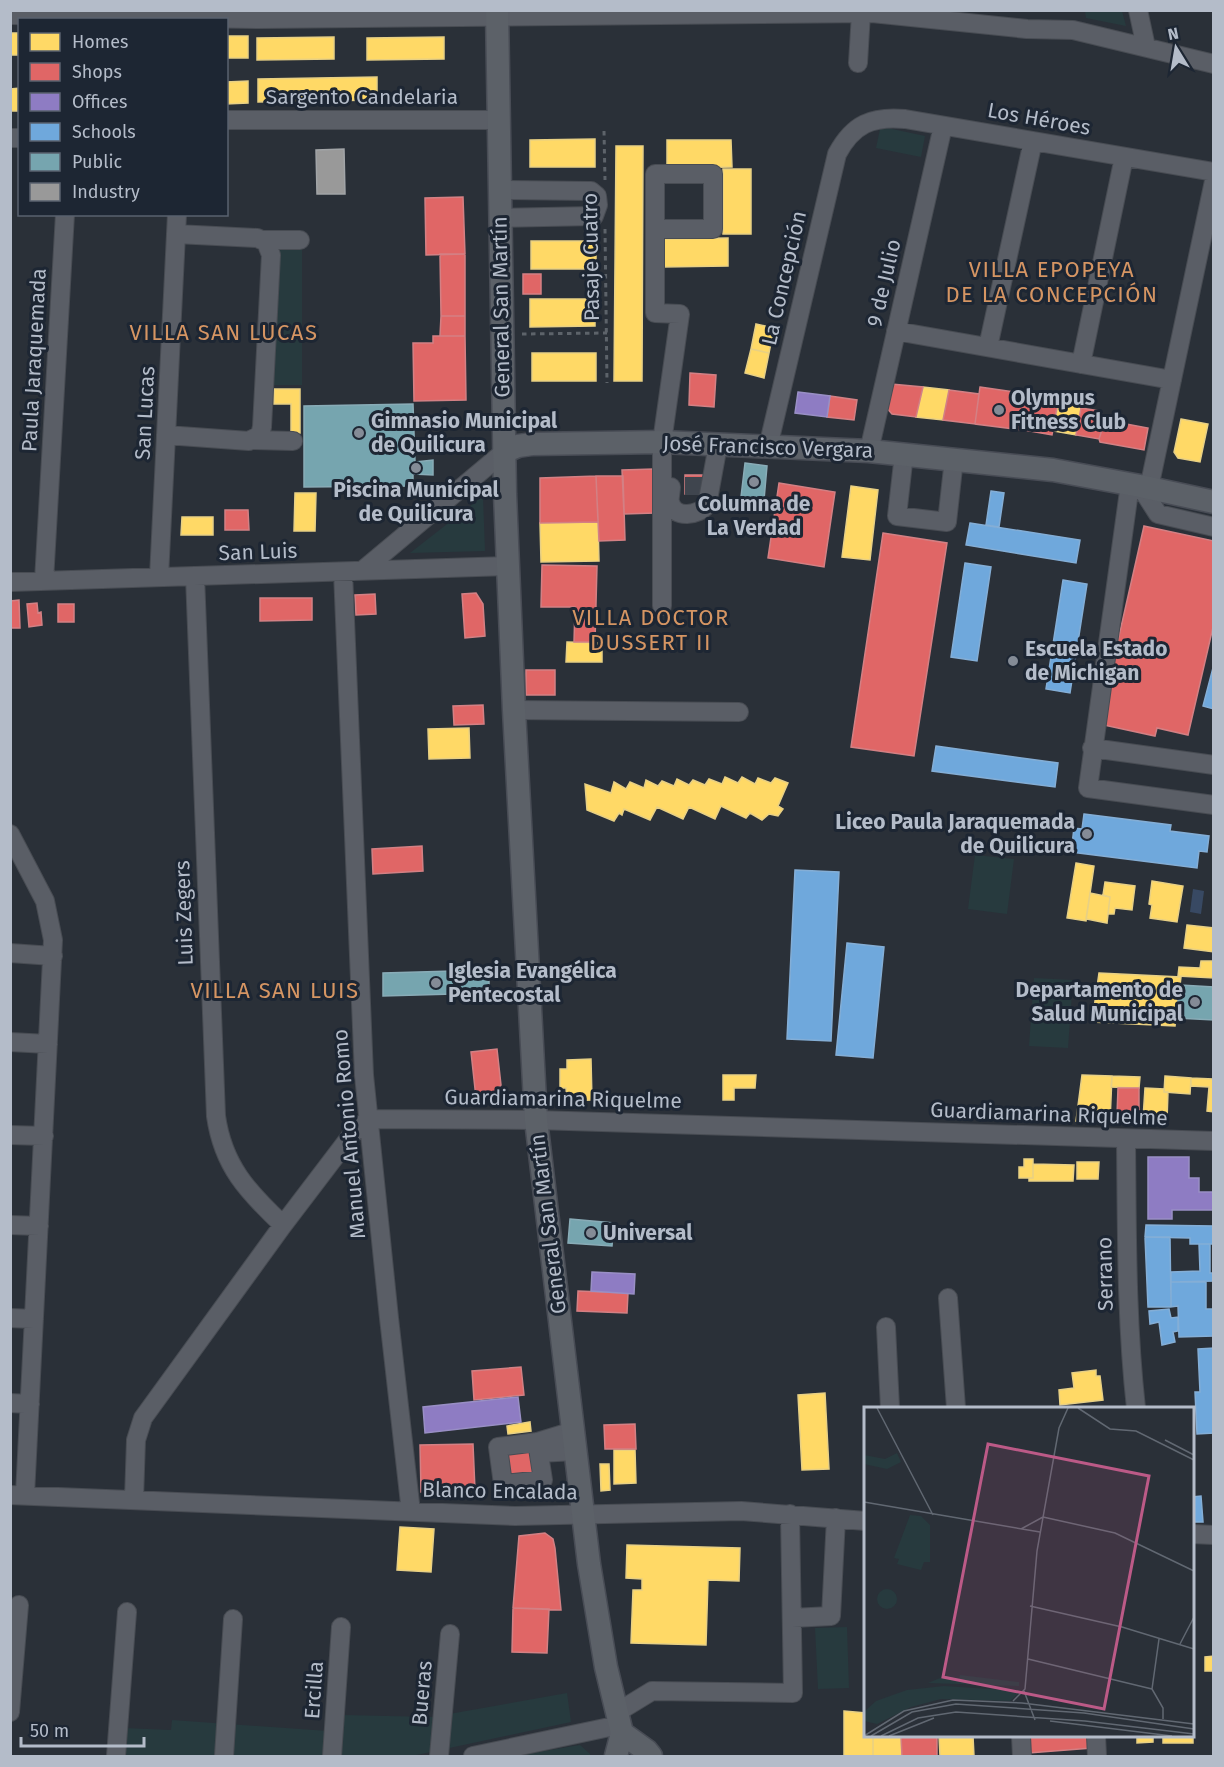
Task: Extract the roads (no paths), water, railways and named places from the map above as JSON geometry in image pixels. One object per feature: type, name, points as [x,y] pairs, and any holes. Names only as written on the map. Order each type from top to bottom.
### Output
[{"type":"main road","name":"General San Martín","points":[[497,14],[508,566],[536,1120],[596,1610],[619,1724],[617,1756]]},
{"type":"main road","name":"José Francisco Vergara","points":[[504,452],[518,446],[532,444],[668,443],[869,451],[1053,470],[1214,502]]},
{"type":"main road","points":[[619,1724],[651,1756]]},
{"type":"street","points":[[1138,10],[1146,47]]},
{"type":"street","points":[[10,15],[868,12],[960,16],[1027,29],[1073,30],[1214,64]]},
{"type":"street","points":[[858,63],[868,12]]},
{"type":"street","name":"Los Héroes","points":[[858,127],[880,119],[892,118],[1214,172]]},
{"type":"street","name":"Sargento Candelaria","points":[[228,120],[498,120]]},
{"type":"street","name":"9 de Julio","points":[[869,451],[943,126]]},
{"type":"street","name":"La Concepción","points":[[768,447],[837,154],[849,134],[858,127]]},
{"type":"street","points":[[988,347],[1033,141]]},
{"type":"street","points":[[1081,364],[1124,157]]},
{"type":"street","points":[[655,229],[713,229],[713,174],[655,174],[655,229],[655,313],[680,314],[668,443],[662,606]]},
{"type":"street","points":[[1214,181],[1172,380],[1140,486],[1092,748],[1088,788],[1214,805]]},
{"type":"street","points":[[500,190],[591,191],[601,198],[594,216],[500,218]]},
{"type":"street","name":"Paula Jaraquemada","points":[[44,580],[65,216]]},
{"type":"street","name":"San Lucas","points":[[159,577],[177,216]]},
{"type":"street","points":[[176,234],[264,241],[300,240]]},
{"type":"street","points":[[255,439],[262,427],[271,255],[264,241]]},
{"type":"street","points":[[896,331],[1172,380]]},
{"type":"street","points":[[166,435],[293,441]]},
{"type":"street","points":[[668,443],[678,486],[670,503],[685,514],[703,511],[707,505],[708,486],[718,445]]},
{"type":"street","name":"José Francisco Vergara","points":[[362,571],[504,452]]},
{"type":"street","points":[[904,454],[897,516],[947,522],[954,459]]},
{"type":"street","points":[[1140,486],[1158,514],[1214,527]]},
{"type":"street","name":"San Luis","points":[[10,582],[508,566]]},
{"type":"street","name":"Manuel Antonio Romo","points":[[344,572],[364,1076],[411,1512]]},
{"type":"street","name":"Luis Zegers","points":[[195,576],[216,1116],[222,1145],[233,1169],[253,1196],[283,1225]]},
{"type":"street","points":[[514,710],[739,712]]},
{"type":"street","points":[[1092,748],[1214,765]]},
{"type":"street","points":[[10,834],[49,913],[53,940],[30,1404],[18,1495]]},
{"type":"street","points":[[10,869],[29,870]]},
{"type":"street","points":[[10,954],[53,956]]},
{"type":"street","points":[[10,1042],[48,1044]]},
{"type":"street","points":[[134,1499],[136,1440],[143,1418],[283,1225],[353,1133],[368,1119]]},
{"type":"street","name":"Guardiamarina Riquelme","points":[[368,1119],[536,1120],[1214,1141]]},
{"type":"street","points":[[10,1135],[44,1136]]},
{"type":"street","name":"Serrano","points":[[1126,1139],[1127,1285],[1136,1407]]},
{"type":"street","points":[[10,1225],[39,1226]]},
{"type":"street","points":[[948,1298],[956,1407]]},
{"type":"street","points":[[10,1318],[34,1319]]},
{"type":"street","points":[[886,1327],[890,1407]]},
{"type":"street","points":[[10,1403],[30,1404]]},
{"type":"street","points":[[538,1447],[543,1480],[503,1484],[498,1447],[538,1447],[574,1441]]},
{"type":"street","points":[[510,1483],[515,1516]]},
{"type":"street","name":"Blanco Encalada","points":[[18,1495],[515,1516],[707,1510],[864,1521]]},
{"type":"street","points":[[473,1756],[619,1724],[652,1691],[793,1694],[790,1514]]},
{"type":"street","points":[[792,1618],[831,1616],[837,1518]]},
{"type":"street","points":[[1194,1534],[1214,1535]]},
{"type":"street","points":[[10,1712],[19,1605]]},
{"type":"street","points":[[116,1756],[127,1612]]},
{"type":"street","points":[[224,1756],[233,1619]]},
{"type":"street","name":"Ercilla","points":[[332,1756],[341,1627]]},
{"type":"street","name":"Bueras","points":[[439,1756],[450,1634]]},
{"type":"street","points":[[1021,1737],[1022,1756]]},
{"type":"street","points":[[1095,1737],[1097,1756]]},
{"type":"water","points":[[1193,889],[1204,891],[1201,914],[1190,912]]},
{"type":"tunnel","points":[[685,486],[705,486]]},
{"type":"place","name":"Olympus Fitness Club","points":[[999,410]]},
{"type":"place","name":"Gimnasio Municipal de Quilicura","points":[[359,433]]},
{"type":"place","name":"Piscina Municipal de Quilicura","points":[[416,468]]},
{"type":"place","name":"Columna de La Verdad","points":[[754,482]]},
{"type":"place","name":"Escuela Estado de Michigan","points":[[1013,661]]},
{"type":"place","name":"Liceo Paula Jaraquemada de Quilicura","points":[[1087,834]]},
{"type":"place","name":"Iglesia Evangélica Pentecostal","points":[[436,983]]},
{"type":"place","name":"Departamento de Salud Municipal","points":[[1195,1002]]},
{"type":"place","name":"Universal","points":[[591,1233]]},
{"type":"district","name":"VILLA EPOPEYA DE LA CONCEPCIÓN","points":[[1052,282]]},
{"type":"district","name":"VILLA SAN LUCAS","points":[[224,332]]},
{"type":"district","name":"VILLA DOCTOR DUSSERT II","points":[[651,630]]},
{"type":"district","name":"VILLA SAN LUIS","points":[[275,990]]}]
